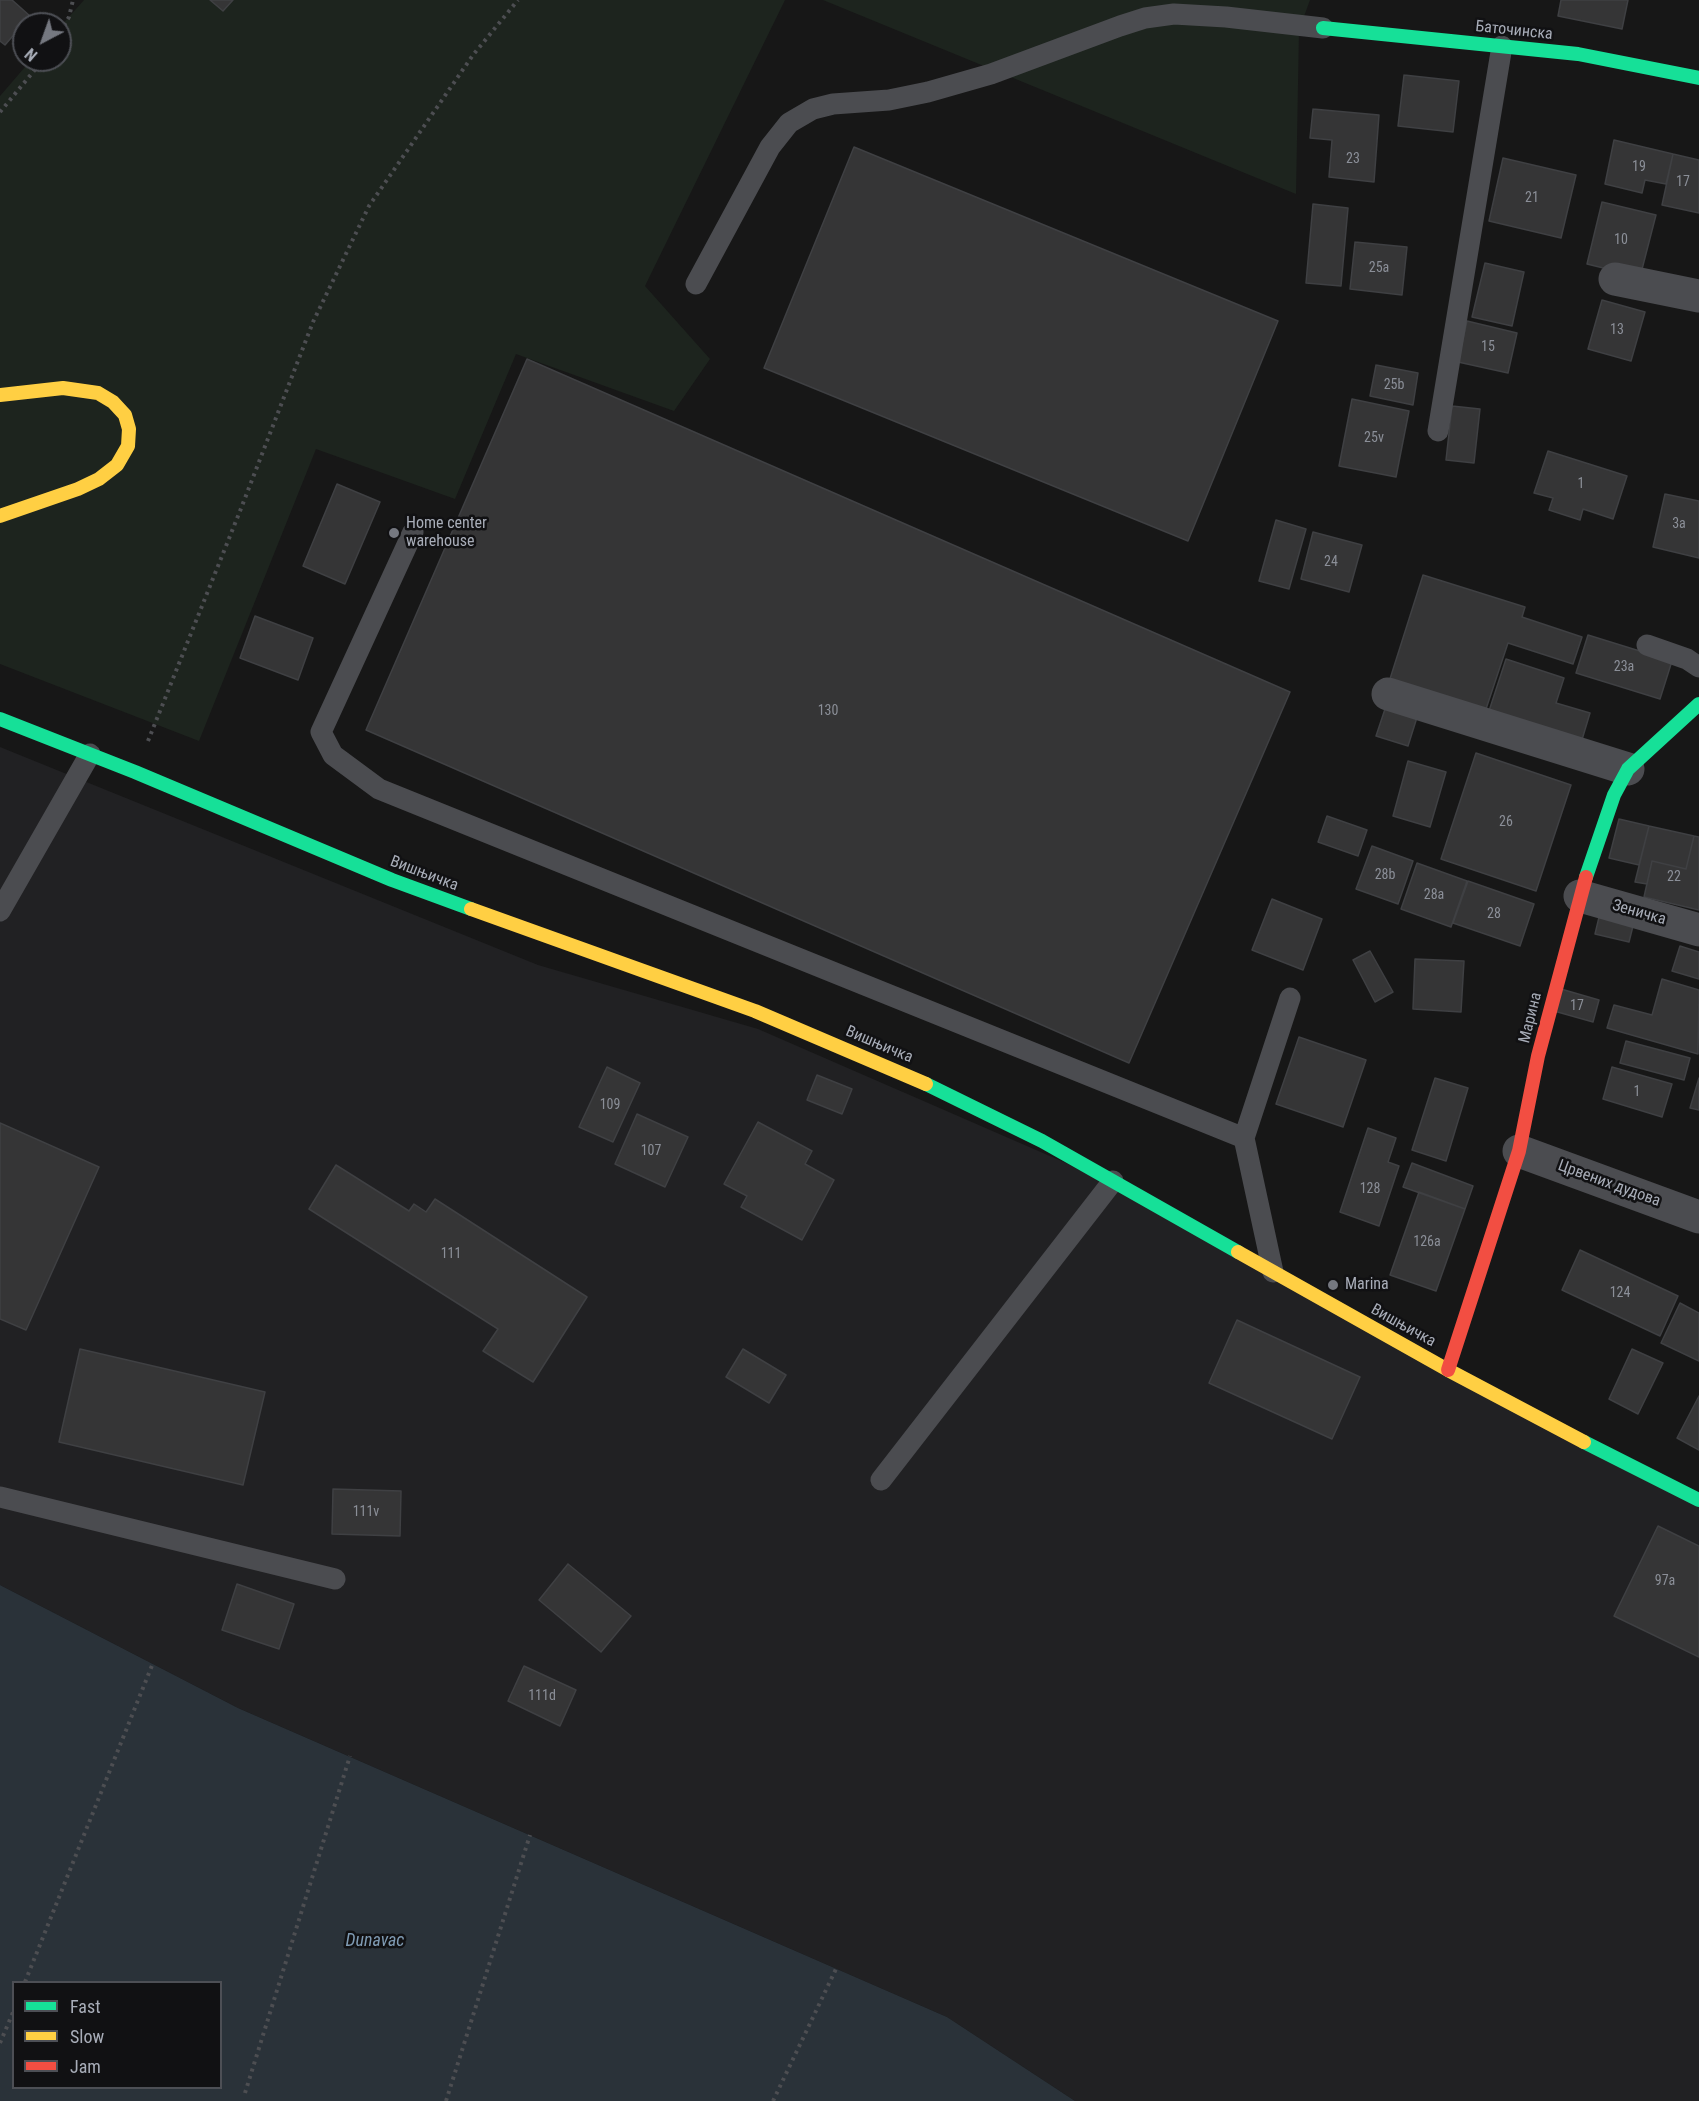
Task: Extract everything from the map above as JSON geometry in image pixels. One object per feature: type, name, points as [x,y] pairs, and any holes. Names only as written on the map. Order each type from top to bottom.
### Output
[{"type":"street","name":"Баточинска","points":[[1323,28],[1589,56],[1699,78]]},
{"type":"street","points":[[1615,279],[1699,296]]},
{"type":"street","points":[[0,395],[63,388],[98,393],[113,402],[125,415],[129,429],[128,446],[117,465],[99,479],[78,489],[0,516]]},
{"type":"street","points":[[1388,694],[1628,769]]},
{"type":"street","name":"Марина","points":[[1449,1370],[1520,1151],[1538,1056],[1580,896],[1614,795],[1628,769],[1648,748],[1699,704]]},
{"type":"street","name":"Вишњичка","points":[[0,719],[135,772],[392,880],[561,943],[755,1011],[969,1104],[1042,1141],[1203,1230],[1273,1272],[1449,1370],[1610,1456],[1699,1500]]},
{"type":"street","name":"Зеничка","points":[[1580,896],[1699,930]]},
{"type":"street","name":"Црвених дудова","points":[[1520,1151],[1699,1217]]},
{"type":"lane","points":[[696,284],[770,147],[789,123],[813,109],[833,104],[889,100],[928,92],[991,74],[1144,18],[1174,14],[1226,17],[1323,28]]},
{"type":"lane","points":[[1438,431],[1502,46]]},
{"type":"lane","points":[[413,532],[321,732],[333,755],[379,789],[1244,1138]]},
{"type":"lane","points":[[1647,645],[1687,659],[1699,667]]},
{"type":"lane","points":[[0,911],[90,754]]},
{"type":"lane","points":[[1273,1272],[1244,1138],[1290,998]]},
{"type":"lane","points":[[881,1479],[1113,1181]]},
{"type":"lane","points":[[0,1497],[335,1579]]},
{"type":"path","points":[[135,772],[313,322],[369,206],[473,55],[518,0]]},
{"type":"path","points":[[0,112],[33,72]]},
{"type":"path","points":[[26,1981],[153,1664]]},
{"type":"path","points":[[245,2093],[350,1756]]},
{"type":"path","points":[[446,2101],[530,1835]]},
{"type":"path","points":[[773,2101],[836,1969]]},
{"type":"path","points":[[0,2043],[12,2015]]},
{"type":"shaded area","points":[[84,0],[785,0],[645,286],[710,359],[674,411],[516,354],[455,499],[316,449],[199,741],[0,664],[0,96],[21,72],[72,72],[72,14]]},
{"type":"shaded area","points":[[823,0],[1310,0],[1299,30],[1296,194]]},
{"type":"shaded area","points":[[0,747],[538,965],[758,1029],[1066,1163],[1699,1499],[1699,2101],[1075,2101],[947,2017],[238,1708],[0,1585]]},
{"type":"water","name":"Dunavac","points":[[0,1585],[238,1708],[947,2017],[1075,2101],[0,2101]]},
{"type":"building","points":[[0,0],[12,0],[26,12],[12,12],[12,37],[5,45],[0,41]]},
{"type":"building","points":[[210,0],[233,0],[223,11]]},
{"type":"building","points":[[1561,0],[1628,0],[1622,29],[1558,16]]},
{"type":"building","points":[[1404,75],[1459,81],[1453,132],[1398,126]]},
{"type":"building","points":[[1313,109],[1379,115],[1374,182],[1329,177],[1332,140],[1310,138]]},
{"type":"building","points":[[1614,140],[1673,154],[1666,184],[1645,180],[1642,193],[1605,184]]},
{"type":"building","points":[[854,147],[1278,321],[1188,541],[764,368]]},
{"type":"building","points":[[1673,154],[1699,160],[1699,213],[1662,205]]},
{"type":"building","points":[[1503,158],[1576,175],[1561,238],[1489,221]]},
{"type":"building","points":[[1602,202],[1656,215],[1640,277],[1587,264]]},
{"type":"building","points":[[1313,204],[1348,208],[1341,286],[1306,283]]},
{"type":"building","points":[[1355,242],[1407,247],[1402,295],[1350,289]]},
{"type":"building","points":[[1485,263],[1524,272],[1512,326],[1472,317]]},
{"type":"building","points":[[1602,300],[1645,312],[1631,361],[1588,349]]},
{"type":"building","points":[[1467,321],[1517,333],[1508,373],[1458,362]]},
{"type":"building","points":[[527,359],[1290,692],[1129,1063],[366,730]]},
{"type":"building","points":[[1376,365],[1418,373],[1413,405],[1370,396]]},
{"type":"building","points":[[1352,399],[1409,411],[1396,477],[1339,466]]},
{"type":"building","points":[[1452,406],[1480,409],[1474,463],[1446,460]]},
{"type":"building","points":[[1548,451],[1627,476],[1613,519],[1583,509],[1580,520],[1549,510],[1553,498],[1534,493]]},
{"type":"building","points":[[337,484],[380,502],[345,584],[303,566]]},
{"type":"building","points":[[1665,494],[1699,501],[1699,558],[1653,547]]},
{"type":"building","points":[[1276,520],[1306,529],[1289,589],[1259,581]]},
{"type":"building","points":[[1313,532],[1362,545],[1349,592],[1301,579]]},
{"type":"building","points":[[1423,575],[1525,607],[1522,617],[1582,637],[1573,664],[1508,643],[1485,712],[1389,682]]},
{"type":"building","points":[[255,616],[313,638],[298,680],[240,658]]},
{"type":"building","points":[[1588,635],[1672,661],[1660,699],[1576,673]]},
{"type":"building","points":[[1506,659],[1564,678],[1556,703],[1590,713],[1581,743],[1488,714]]},
{"type":"building","points":[[1388,700],[1419,711],[1408,746],[1376,736]]},
{"type":"building","points":[[1476,753],[1571,785],[1536,891],[1441,859]]},
{"type":"building","points":[[1408,761],[1446,772],[1430,827],[1393,816]]},
{"type":"building","points":[[1327,816],[1367,830],[1358,856],[1318,842]]},
{"type":"building","points":[[1619,819],[1649,826],[1639,865],[1609,858]]},
{"type":"building","points":[[1649,826],[1694,836],[1686,869],[1652,861],[1647,884],[1635,882]]},
{"type":"building","points":[[1694,836],[1699,837],[1699,910],[1644,897],[1652,861],[1686,869]]},
{"type":"building","points":[[1372,846],[1413,861],[1398,904],[1356,889]]},
{"type":"building","points":[[1417,863],[1467,881],[1451,927],[1401,909]]},
{"type":"building","points":[[1468,881],[1534,904],[1520,946],[1453,923]]},
{"type":"building","points":[[1272,899],[1322,919],[1303,970],[1252,950]]},
{"type":"building","points":[[1600,913],[1634,922],[1629,942],[1595,934]]},
{"type":"building","points":[[1680,946],[1699,952],[1699,979],[1672,971]]},
{"type":"building","points":[[1370,951],[1393,992],[1375,1002],[1353,960]]},
{"type":"building","points":[[1415,959],[1464,961],[1461,1012],[1413,1009]]},
{"type":"building","points":[[1662,979],[1699,990],[1698,1054],[1607,1028],[1614,1005],[1652,1015]]},
{"type":"building","points":[[1561,989],[1599,1000],[1593,1022],[1554,1011]]},
{"type":"building","points":[[1299,1037],[1366,1060],[1343,1127],[1276,1104]]},
{"type":"building","points":[[1626,1041],[1690,1058],[1684,1080],[1620,1063]]},
{"type":"building","points":[[607,1067],[640,1083],[613,1142],[579,1127]]},
{"type":"building","points":[[1612,1067],[1672,1084],[1662,1117],[1603,1099]]},
{"type":"building","points":[[817,1075],[852,1089],[842,1114],[807,1100]]},
{"type":"building","points":[[1435,1078],[1468,1088],[1446,1161],[1412,1150]]},
{"type":"building","points":[[1699,1078],[1699,1110],[1690,1108]]},
{"type":"building","points":[[637,1114],[688,1137],[665,1187],[615,1164]]},
{"type":"building","points":[[758,1122],[812,1151],[805,1164],[834,1180],[802,1240],[741,1207],[747,1196],[724,1184]]},
{"type":"building","points":[[0,1123],[99,1167],[26,1330],[0,1319]]},
{"type":"building","points":[[1368,1128],[1396,1138],[1388,1162],[1399,1166],[1379,1226],[1340,1212]]},
{"type":"building","points":[[1412,1163],[1473,1186],[1465,1209],[1403,1187]]},
{"type":"building","points":[[336,1165],[409,1211],[414,1204],[426,1212],[435,1199],[587,1297],[533,1382],[483,1351],[498,1329],[309,1209]]},
{"type":"building","points":[[1419,1192],[1465,1209],[1436,1291],[1390,1275]]},
{"type":"building","points":[[1580,1250],[1678,1296],[1660,1336],[1562,1290]]},
{"type":"building","points":[[1680,1303],[1699,1313],[1699,1361],[1661,1343]]},
{"type":"building","points":[[1237,1320],[1360,1377],[1332,1439],[1209,1383]]},
{"type":"building","points":[[80,1349],[265,1392],[243,1485],[59,1442]]},
{"type":"building","points":[[743,1349],[786,1375],[769,1403],[726,1377]]},
{"type":"building","points":[[1632,1349],[1663,1363],[1638,1414],[1609,1399]]},
{"type":"building","points":[[1699,1396],[1699,1450],[1677,1438]]},
{"type":"building","points":[[333,1489],[401,1491],[400,1536],[332,1534]]},
{"type":"building","points":[[1658,1526],[1699,1546],[1699,1657],[1614,1616]]},
{"type":"building","points":[[568,1564],[631,1616],[601,1652],[539,1600]]},
{"type":"building","points":[[237,1584],[294,1604],[279,1649],[222,1630]]},
{"type":"building","points":[[524,1666],[576,1690],[560,1726],[508,1701]]},
{"type":"traffic: fast","points":[[1323,28],[1578,54],[1699,78]]},
{"type":"traffic: fast","points":[[1586,877],[1614,795],[1628,769],[1699,704]]},
{"type":"traffic: fast","points":[[0,719],[135,772],[392,880],[471,909]]},
{"type":"traffic: fast","points":[[926,1084],[1042,1141],[1238,1252]]},
{"type":"traffic: fast","points":[[1584,1442],[1699,1500]]},
{"type":"traffic: slow","points":[[0,395],[63,388],[98,393],[113,402],[125,415],[129,429],[128,446],[117,465],[99,479],[78,489],[0,516]]},
{"type":"traffic: slow","points":[[471,909],[755,1011],[926,1084]]},
{"type":"traffic: slow","points":[[1238,1252],[1448,1370],[1584,1442]]},
{"type":"traffic: jam","points":[[1448,1370],[1519,1151],[1538,1056],[1586,877]]},
{"type":"place","name":"Home center warehouse","points":[[394,533]]},
{"type":"place","name":"Marina","points":[[1333,1285]]}]
